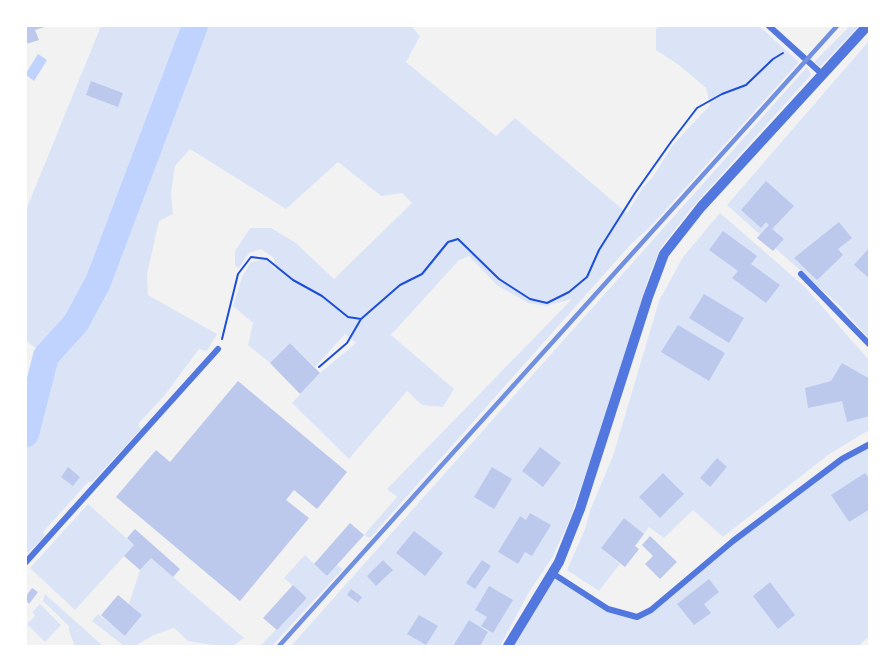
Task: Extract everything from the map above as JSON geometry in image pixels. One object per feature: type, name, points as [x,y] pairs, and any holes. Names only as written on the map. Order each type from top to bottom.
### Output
[{"type":"street","points":[[769,26],[822,74]]},
{"type":"street","points":[[508,646],[559,562],[580,509],[664,254],[701,207],[867,26]]},
{"type":"street","points":[[801,274],[870,345]]},
{"type":"street","points":[[26,562],[218,350]]},
{"type":"street","points":[[552,573],[608,609],[637,617],[651,610],[733,541],[842,459],[870,444]]},
{"type":"path","points":[[319,367],[347,343],[361,319],[400,285],[422,274],[448,242],[458,240],[499,279],[530,299],[547,303],[569,292],[587,277],[599,250],[635,193],[697,108],[722,94],[746,85],[773,59],[793,47]]},
{"type":"path","points":[[218,350],[228,321],[231,298],[238,274],[251,257],[267,259],[293,280],[322,296],[348,316],[361,319]]},
{"type":"shaded area","points":[[101,26],[191,26],[95,281],[73,321],[44,354],[26,341],[26,210]]},
{"type":"shaded area","points":[[197,26],[411,26],[420,36],[406,62],[496,136],[515,118],[627,213],[672,146],[710,105],[706,88],[679,65],[656,50],[656,29],[660,26],[759,26],[799,62],[652,225],[631,244],[370,538],[364,535],[397,497],[387,489],[572,299],[546,306],[528,303],[497,285],[469,256],[459,260],[391,335],[454,389],[443,407],[422,405],[407,391],[349,459],[292,403],[320,373],[356,343],[345,334],[315,367],[290,343],[270,363],[248,345],[253,323],[233,306],[242,277],[251,262],[266,259],[276,270],[274,258],[261,249],[249,253],[239,268],[235,265],[235,251],[250,228],[271,228],[296,243],[334,279],[412,203],[402,193],[381,196],[338,162],[286,209],[190,149],[175,166],[171,193],[173,214],[159,221],[147,274],[148,295],[217,334],[207,351],[199,349],[164,396],[138,424],[141,429],[92,482],[88,482],[43,532],[45,536],[26,555],[26,443],[49,357],[77,324],[99,283]]},
{"type":"shaded area","points":[[850,26],[859,26],[820,67],[814,62]]},
{"type":"shaded area","points":[[869,41],[869,339],[840,306],[727,205]]},
{"type":"shaded area","points":[[807,67],[811,75],[694,205],[661,247],[650,273],[609,408],[569,521],[552,558],[529,592],[500,646],[291,646]]},
{"type":"shaded area","points":[[720,213],[804,286],[869,360],[869,430],[828,455],[723,537],[693,510],[664,538],[649,527],[644,534],[624,518],[601,548],[620,564],[599,591],[567,570],[613,456],[659,301],[683,257]]},
{"type":"shaded area","points":[[869,444],[870,635],[859,646],[508,646],[552,573],[608,609],[637,617],[651,610],[842,459]]},
{"type":"shaded area","points":[[88,504],[134,545],[75,610],[30,568]]},
{"type":"shaded area","points":[[305,555],[327,576],[337,565],[343,569],[272,646],[260,646],[307,598],[284,578]]},
{"type":"shaded area","points":[[151,558],[244,638],[233,646],[218,646],[188,641],[174,628],[154,635],[135,646],[124,646],[92,621],[98,614],[126,635],[142,615],[129,604],[140,570]]},
{"type":"shaded area","points":[[45,594],[103,646],[75,646],[69,626],[43,601]]},
{"type":"shaded area","points":[[40,604],[61,625],[45,642],[27,624],[35,616],[32,612]]},
{"type":"water","points":[[38,54],[47,60],[34,81],[26,73]]},
{"type":"building","points":[[26,26],[48,26],[35,30],[39,40],[26,44]]},
{"type":"building","points":[[91,81],[123,93],[118,107],[86,95]]},
{"type":"building","points":[[766,181],[794,206],[772,229],[784,239],[773,251],[757,238],[769,225],[766,222],[761,228],[741,210]]},
{"type":"building","points":[[839,222],[852,238],[838,249],[843,255],[817,280],[794,258]]},
{"type":"building","points":[[723,231],[757,256],[751,264],[780,285],[766,303],[732,278],[738,271],[709,250]]},
{"type":"building","points":[[870,247],[870,279],[854,265]]},
{"type":"building","points":[[704,294],[744,318],[729,343],[689,318]]},
{"type":"building","points":[[678,325],[725,353],[709,381],[661,352]]},
{"type":"building","points":[[290,343],[320,373],[300,394],[270,363]]},
{"type":"building","points":[[842,363],[870,379],[870,416],[847,422],[842,401],[808,408],[805,388],[831,381]]},
{"type":"building","points":[[238,381],[347,472],[317,509],[294,490],[286,500],[309,518],[240,601],[116,497],[156,450],[170,462]]},
{"type":"building","points":[[540,447],[561,463],[543,487],[522,471]]},
{"type":"building","points":[[717,458],[727,467],[710,487],[700,478]]},
{"type":"building","points":[[68,467],[80,477],[73,486],[61,477]]},
{"type":"building","points":[[492,467],[512,479],[494,509],[474,497]]},
{"type":"building","points":[[663,473],[684,494],[660,518],[639,497]]},
{"type":"building","points":[[865,473],[870,480],[870,509],[849,522],[831,495]]},
{"type":"building","points":[[530,513],[551,525],[532,556],[525,552],[518,564],[498,552],[520,516],[526,520]]},
{"type":"building","points":[[624,518],[644,534],[635,546],[639,549],[625,567],[601,548]]},
{"type":"building","points":[[350,523],[364,535],[327,576],[314,564]]},
{"type":"building","points":[[135,529],[180,569],[173,577],[151,558],[140,570],[124,556],[134,545],[127,538]]},
{"type":"building","points":[[414,531],[443,553],[425,576],[396,553]]},
{"type":"building","points":[[650,536],[677,562],[660,579],[645,564],[653,556],[642,545]]},
{"type":"building","points":[[383,560],[393,570],[376,586],[367,576]]},
{"type":"building","points":[[482,560],[491,566],[475,589],[466,583]]},
{"type":"building","points":[[709,579],[719,592],[704,604],[711,613],[694,625],[677,604]]},
{"type":"building","points":[[770,582],[795,615],[778,629],[753,596]]},
{"type":"building","points":[[293,585],[307,598],[277,630],[263,618]]},
{"type":"building","points":[[489,586],[513,600],[493,633],[481,626],[487,617],[475,610]]},
{"type":"building","points":[[32,588],[38,592],[29,604],[26,596]]},
{"type":"building","points":[[351,589],[362,597],[358,603],[347,595]]},
{"type":"building","points":[[118,595],[142,615],[125,636],[101,615]]},
{"type":"building","points":[[419,615],[438,626],[426,645],[407,634]]},
{"type":"building","points":[[469,620],[488,632],[480,646],[453,646]]},
{"type":"waterway","points":[[26,434],[46,356],[76,323],[98,282],[195,26]]},
{"type":"railway","points":[[279,646],[837,26]]}]
